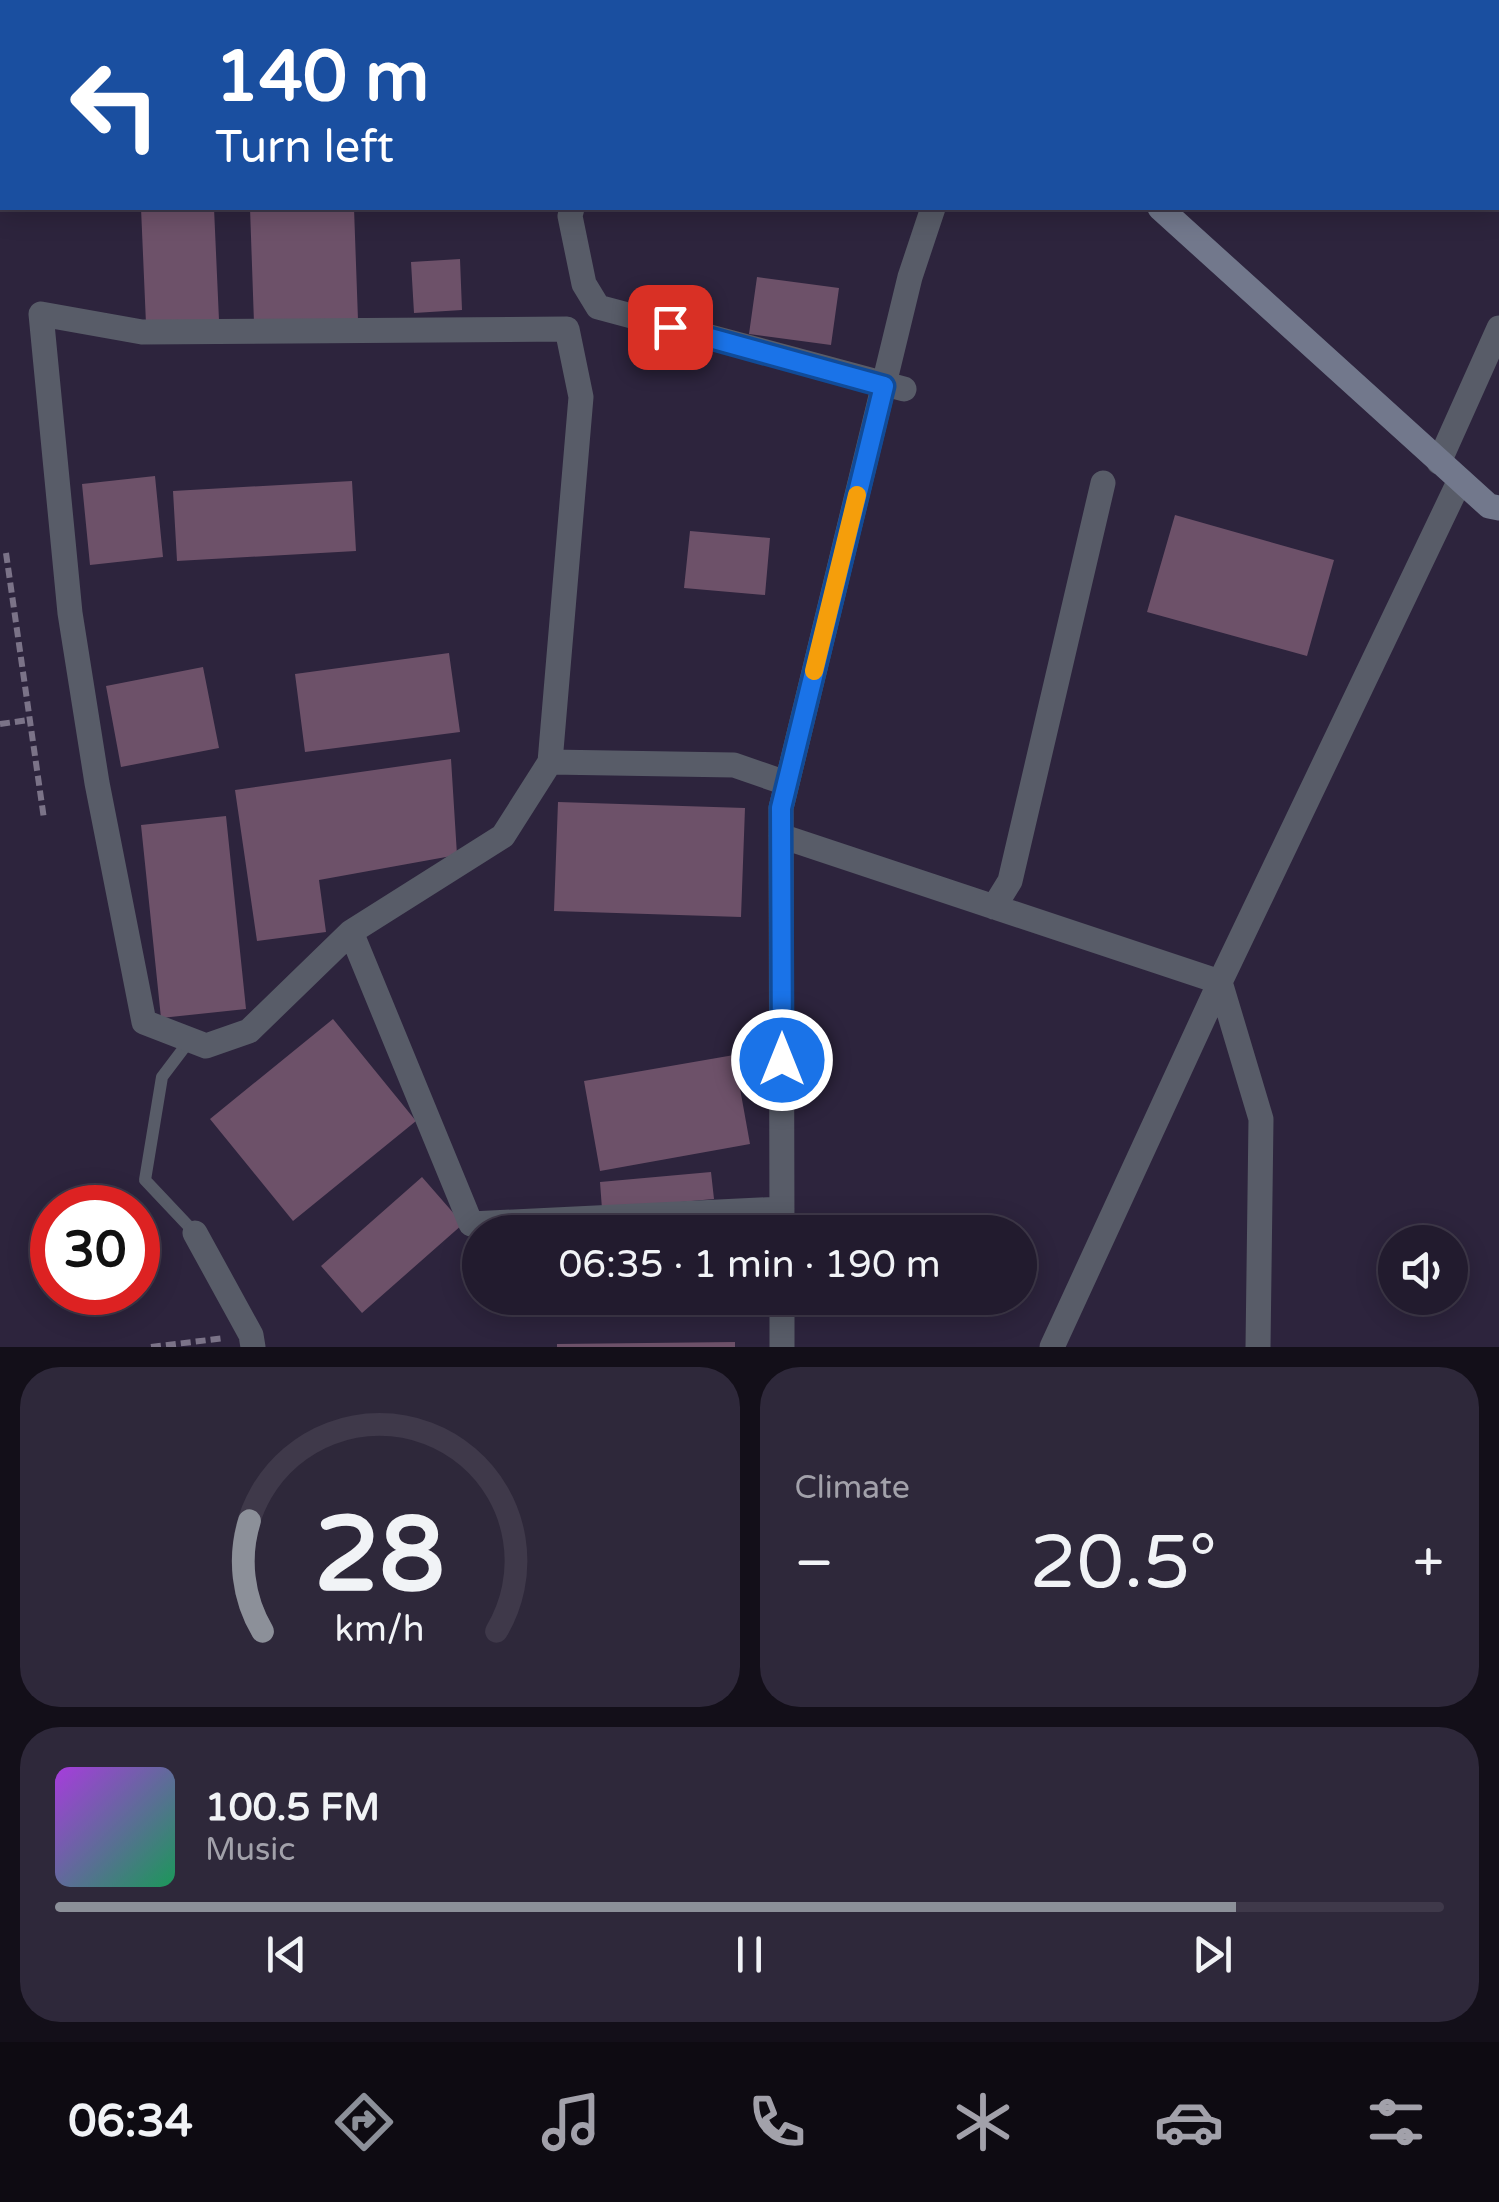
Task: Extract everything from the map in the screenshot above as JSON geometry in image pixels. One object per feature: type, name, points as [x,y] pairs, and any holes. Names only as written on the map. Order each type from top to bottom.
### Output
[{"type":"main road","points":[[1162,210],[1439,462],[1489,506],[1499,508]]},
{"type":"street","points":[[572,210],[584,284],[598,307],[894,388]]},
{"type":"street","points":[[782,1215],[780,836],[786,783],[894,388],[910,277],[931,210]]},
{"type":"street","points":[[564,329],[581,397],[550,762],[503,836],[351,932],[249,1031],[206,1046],[144,1022],[97,783],[70,613],[40,314],[142,332],[564,329],[598,307]]},
{"type":"street","points":[[1439,462],[1499,328]]},
{"type":"street","points":[[1052,1347],[1220,982],[1460,480]]},
{"type":"street","points":[[994,907],[1010,881],[1103,483]]},
{"type":"street","points":[[550,762],[734,764],[786,783]]},
{"type":"street","points":[[780,836],[1220,982]]},
{"type":"street","points":[[351,932],[467,1215]]},
{"type":"street","points":[[1220,982],[1261,1119],[1258,1347]]},
{"type":"street","points":[[195,1233],[252,1341]]},
{"type":"street","points":[[782,1315],[782,1347]]},
{"type":"lane","points":[[190,1040],[162,1077],[145,1180],[195,1233]]},
{"type":"path","points":[[6,552],[44,820]]},
{"type":"path","points":[[0,724],[28,720]]},
{"type":"path","points":[[151,1347],[252,1341]]},
{"type":"building","points":[[141,210],[214,210],[219,320],[146,324]]},
{"type":"building","points":[[250,210],[354,210],[358,320],[254,323]]},
{"type":"building","points":[[460,259],[462,310],[414,313],[411,262]]},
{"type":"building","points":[[757,277],[839,288],[831,345],[749,334]]},
{"type":"building","points":[[155,476],[163,557],[90,565],[82,484]]},
{"type":"building","points":[[352,481],[356,551],[177,561],[173,491]]},
{"type":"building","points":[[1175,515],[1334,560],[1307,656],[1147,612]]},
{"type":"building","points":[[690,531],[770,538],[765,595],[684,588]]},
{"type":"building","points":[[449,653],[460,732],[305,752],[295,674]]},
{"type":"building","points":[[203,667],[219,748],[121,767],[106,686]]},
{"type":"building","points":[[451,759],[457,855],[319,880],[326,932],[257,941],[235,790]]},
{"type":"building","points":[[558,802],[745,808],[741,917],[554,911]]},
{"type":"building","points":[[226,816],[246,1009],[161,1018],[141,825]]},
{"type":"building","points":[[333,1019],[416,1121],[293,1221],[210,1119]]},
{"type":"building","points":[[734,1055],[750,1144],[600,1171],[584,1081]]},
{"type":"building","points":[[711,1172],[714,1199],[602,1209],[600,1182]]},
{"type":"building","points":[[422,1177],[462,1223],[362,1313],[321,1266]]},
{"type":"building","points":[[735,1342],[735,1347],[557,1347],[557,1344]]},
{"type":"slow traffic","points":[[814,671],[857,495]]},
{"type":"route","points":[[670,327],[884,386],[781,808],[782,1060]]}]
